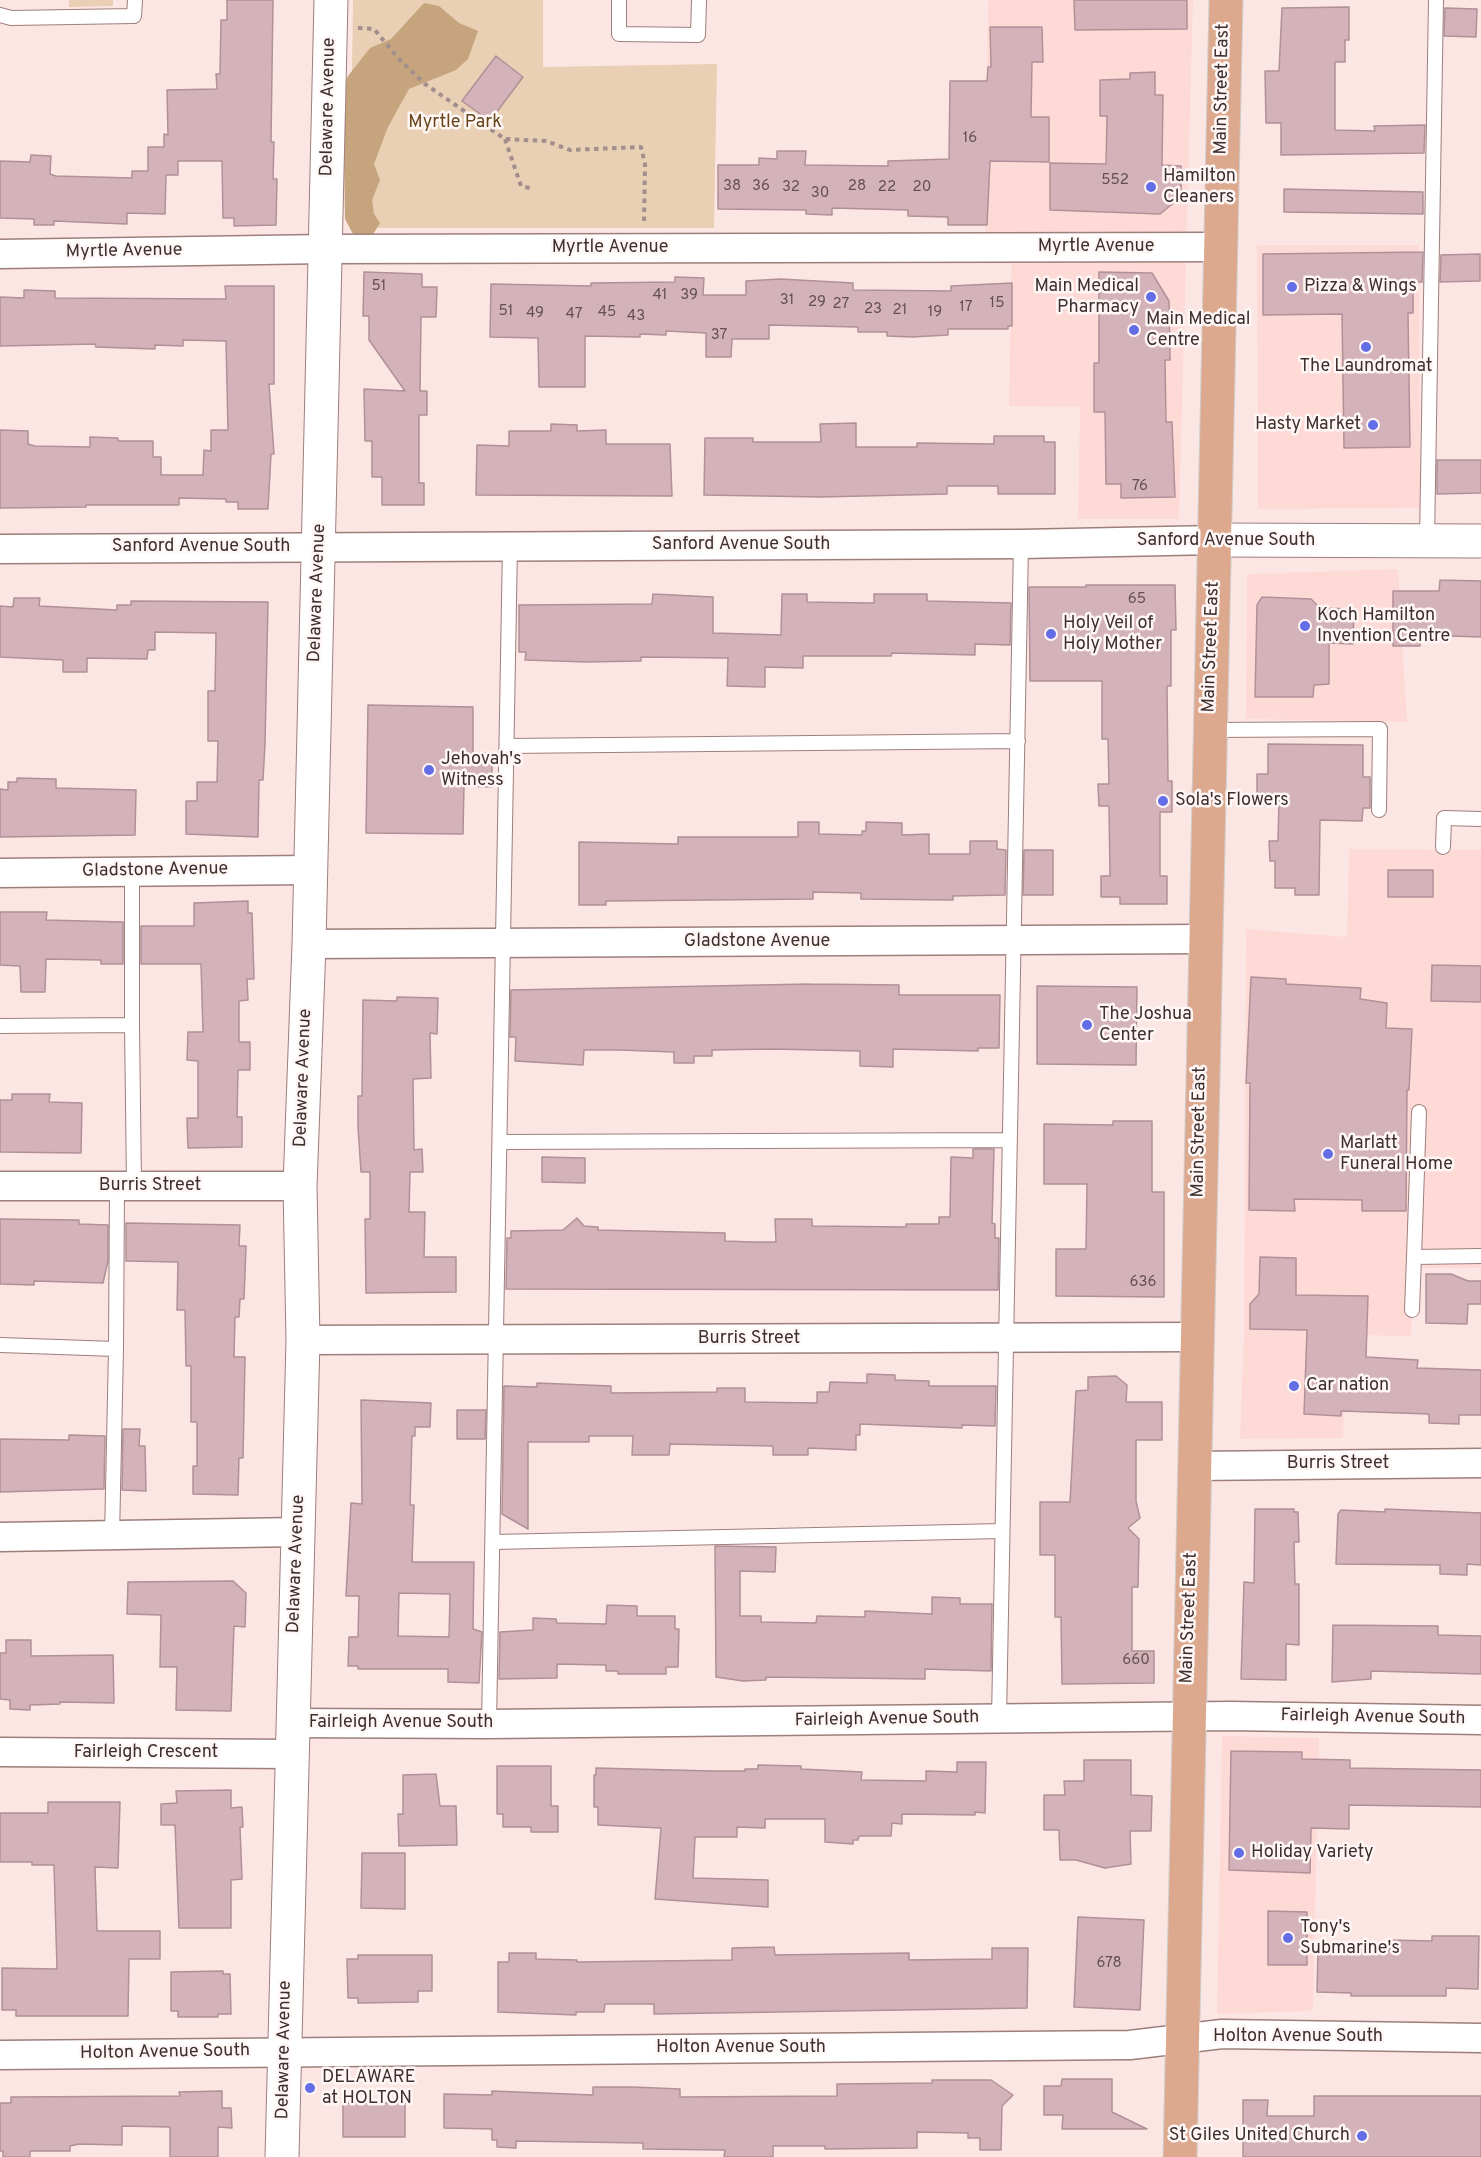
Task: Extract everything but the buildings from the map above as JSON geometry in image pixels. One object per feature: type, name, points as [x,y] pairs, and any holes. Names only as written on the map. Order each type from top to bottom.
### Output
[{"type":"main road","name":"Main Street East","points":[[1179,2157],[1226,0]]},
{"type":"street","name":"Delaware Avenue","points":[[282,2157],[303,1340],[300,1186],[320,546],[331,13]]},
{"type":"street","name":"Myrtle Avenue","points":[[0,254],[327,249],[1220,247]]},
{"type":"street","name":"Sanford Avenue South","points":[[0,549],[1022,544],[1215,540],[1481,541]]},
{"type":"street","name":"Gladstone Avenue","points":[[0,873],[309,870]]},
{"type":"street","name":"Gladstone Avenue","points":[[309,944],[1204,939]]},
{"type":"street","name":"Burris Street","points":[[0,1186],[300,1186]]},
{"type":"street","name":"Burris Street","points":[[303,1340],[1196,1337]]},
{"type":"street","name":"Burris Street","points":[[1195,1466],[1481,1463]]},
{"type":"street","points":[[0,1537],[112,1537],[298,1532]]},
{"type":"street","name":"Fairleigh Avenue South","points":[[292,1738],[489,1724],[1188,1716],[1481,1720]]},
{"type":"street","name":"Fairleigh Crescent","points":[[0,1752],[292,1738]]},
{"type":"street","name":"Holton Avenue South","points":[[0,2055],[1119,2045],[1222,2034],[1481,2038]]},
{"type":"lane","points":[[0,15],[12,18],[134,16],[135,0]]},
{"type":"lane","points":[[619,0],[619,34],[698,35],[699,0]]},
{"type":"lane","points":[[1427,542],[1436,0]]},
{"type":"lane","points":[[999,1719],[1022,544]]},
{"type":"lane","points":[[489,1724],[510,546]]},
{"type":"lane","points":[[1210,730],[1380,729],[1379,810]]},
{"type":"lane","points":[[507,746],[1018,741]]},
{"type":"lane","points":[[1443,847],[1444,818],[1481,819]]},
{"type":"lane","points":[[112,1537],[116,1348],[126,1185],[132,1025],[132,872]]},
{"type":"lane","points":[[0,1026],[132,1025]]},
{"type":"lane","points":[[1412,1310],[1419,1112]]},
{"type":"lane","points":[[500,1142],[1010,1140]]},
{"type":"lane","points":[[1414,1257],[1481,1256]]},
{"type":"lane","points":[[0,1345],[116,1348]]},
{"type":"lane","points":[[493,1542],[1002,1531]]},
{"type":"path","points":[[331,13],[374,29],[399,59],[425,84],[505,139],[546,141],[570,150],[641,147],[645,164],[644,248]]},
{"type":"path","points":[[505,139],[521,186],[534,189]]},
{"type":"shaded area","points":[[988,0],[1193,0],[1179,519],[1078,519],[1080,407],[1009,406],[1012,241],[985,240]]},
{"type":"shaded area","points":[[424,3],[439,6],[459,23],[478,31],[468,59],[456,70],[409,89],[388,127],[374,164],[380,180],[372,200],[374,214],[380,223],[372,236],[353,234],[345,219],[343,89],[348,76],[370,48],[391,39]]},
{"type":"shaded area","points":[[1257,245],[1419,245],[1420,508],[1258,509]]},
{"type":"shaded area","points":[[1398,569],[1407,722],[1246,719],[1247,574]]},
{"type":"shaded area","points":[[1349,849],[1481,850],[1481,1268],[1414,1268],[1411,1336],[1347,1335],[1343,1438],[1240,1439],[1244,1333],[1246,929],[1347,937]]},
{"type":"shaded area","points":[[1222,1736],[1319,1738],[1313,2011],[1217,2014]]},
{"type":"green space","points":[[69,0],[113,0],[113,6],[69,7]]},
{"type":"green space","name":"Myrtle Park","points":[[353,0],[543,0],[543,67],[717,64],[714,228],[364,228],[350,213]]},
{"type":"place","name":"Hamilton Cleaners","points":[[1151,187]]},
{"type":"place","name":"Pizza & Wings","points":[[1292,287]]},
{"type":"place","name":"Main Medical Pharmacy","points":[[1151,297]]},
{"type":"place","name":"Main Medical Centre","points":[[1134,330]]},
{"type":"place","name":"The Laundromat","points":[[1366,347]]},
{"type":"place","name":"Hasty Market","points":[[1373,425]]},
{"type":"place","name":"Koch Hamilton Invention Centre","points":[[1305,626]]},
{"type":"place","name":"Holy Veil of Holy Mother","points":[[1051,634]]},
{"type":"place","name":"Jehovah's Witness","points":[[429,770]]},
{"type":"place","name":"Sola's Flowers","points":[[1163,801]]},
{"type":"place","name":"The Joshua Center","points":[[1087,1025]]},
{"type":"place","name":"Marlatt Funeral Home","points":[[1328,1154]]},
{"type":"place","name":"Car nation","points":[[1294,1386]]},
{"type":"place","name":"Holiday Variety","points":[[1239,1853]]},
{"type":"place","name":"Tony's Submarine's","points":[[1288,1938]]},
{"type":"place","name":"DELAWARE at HOLTON","points":[[310,2088]]},
{"type":"place","name":"St Giles United Church","points":[[1362,2136]]}]
